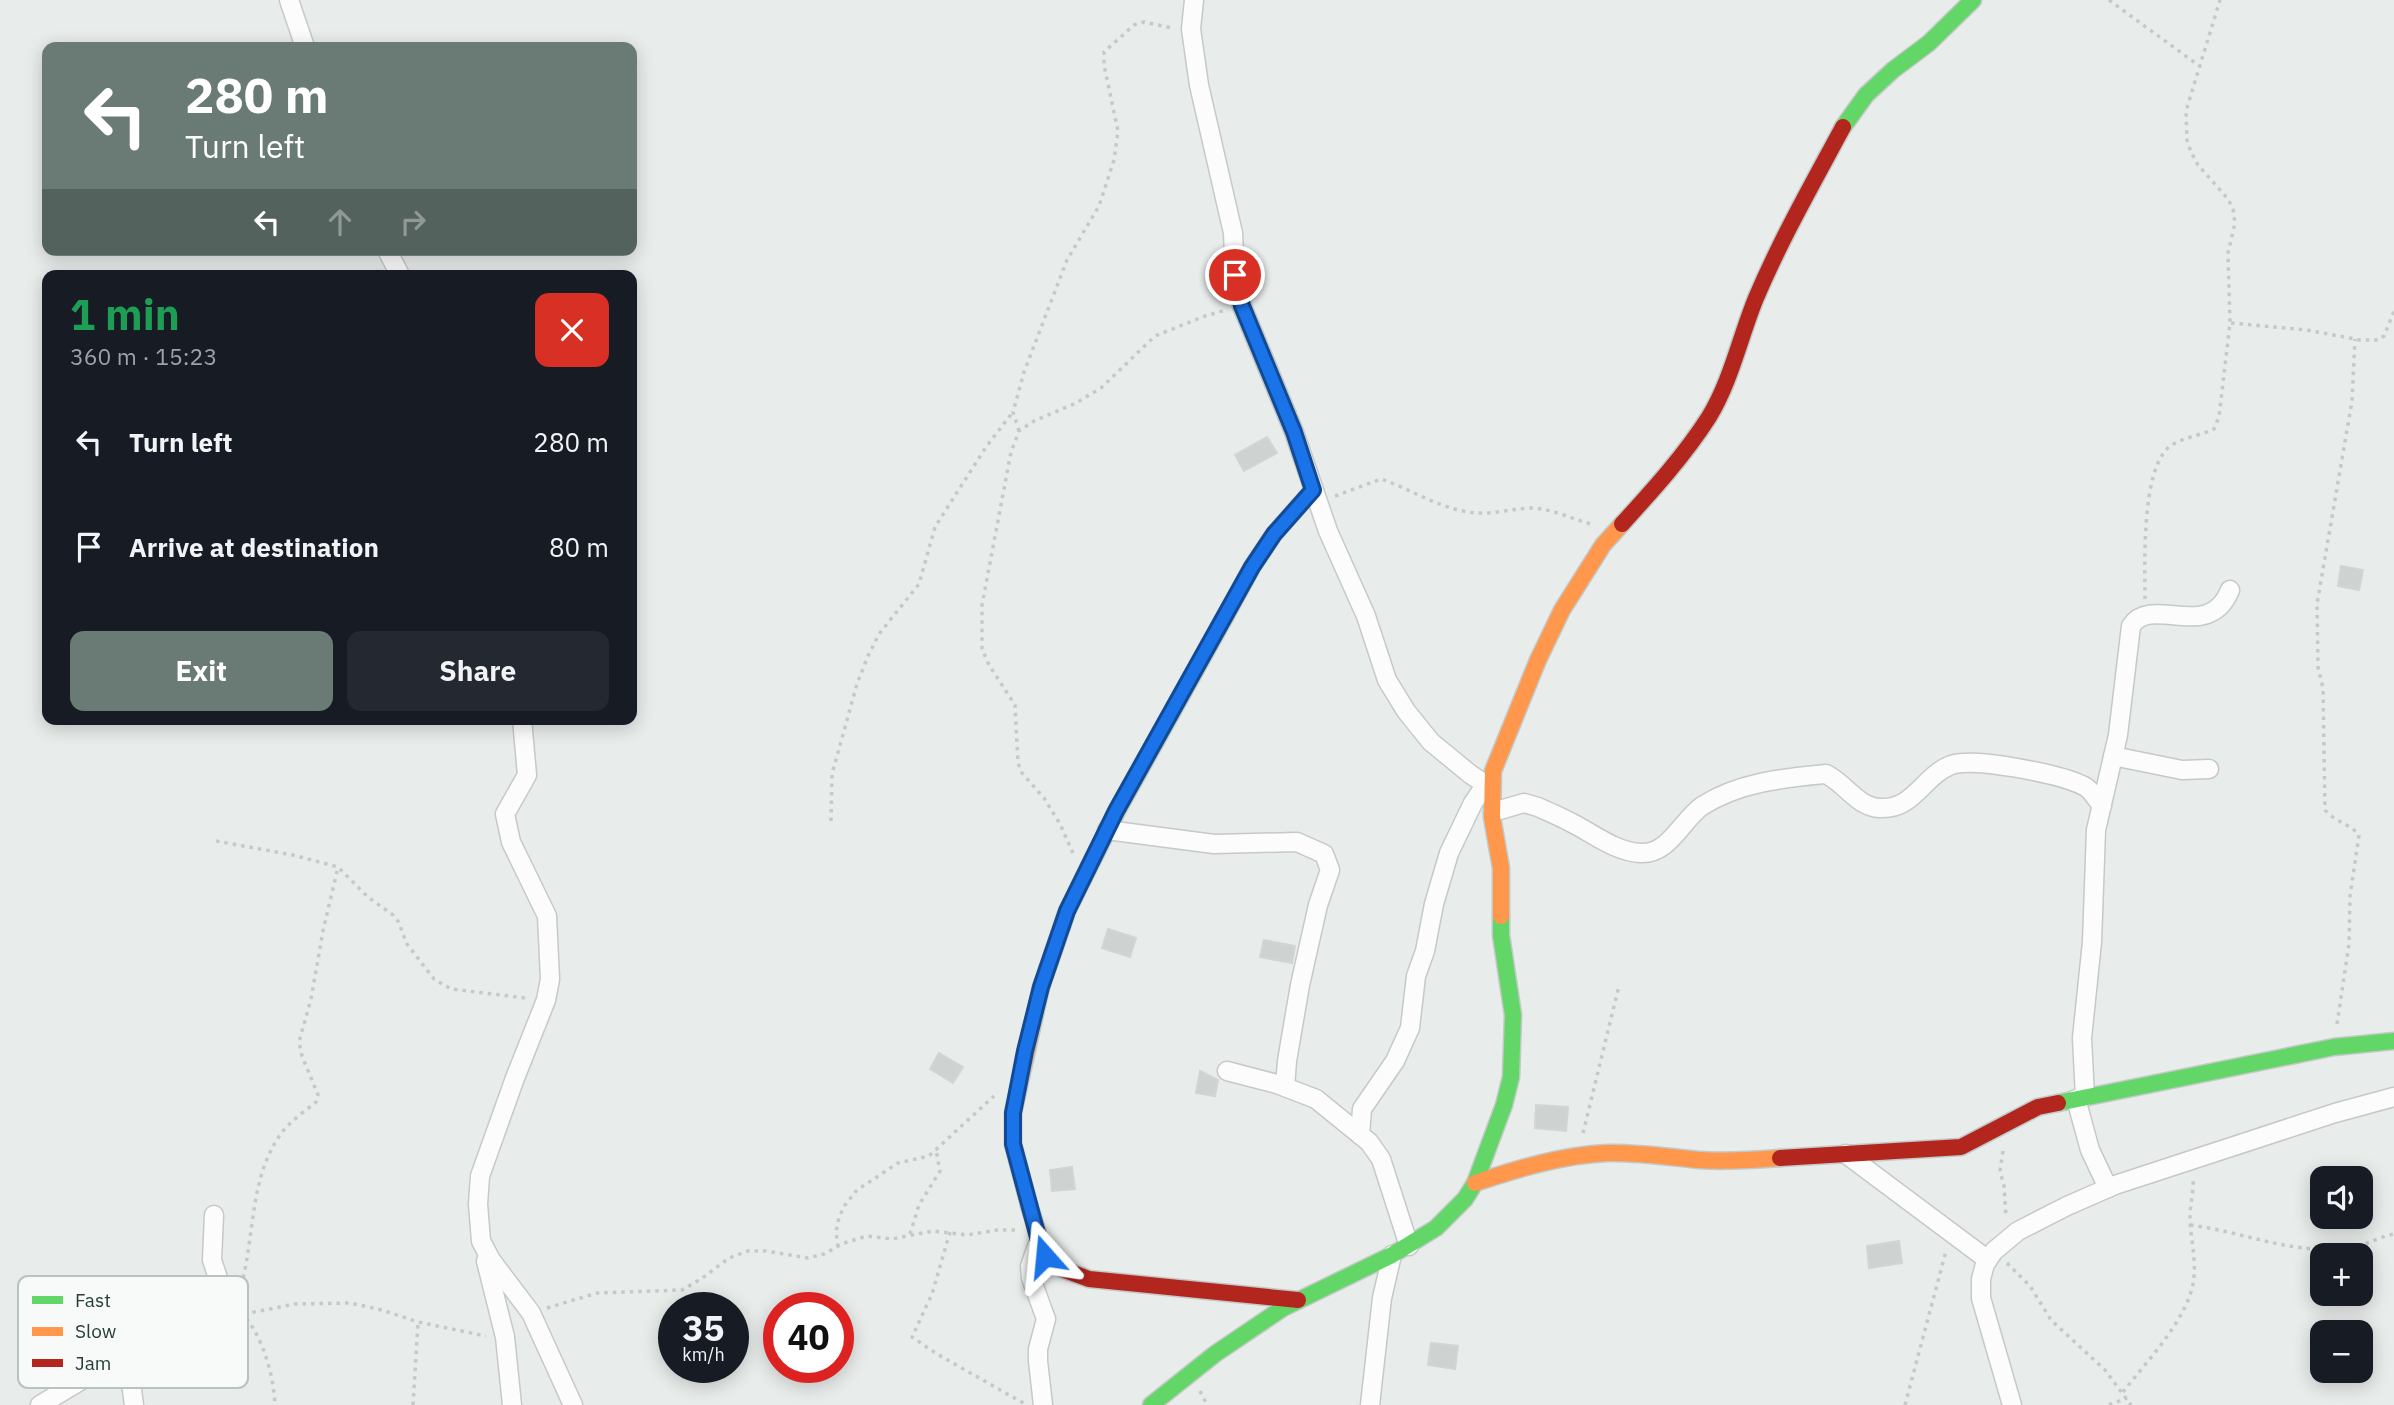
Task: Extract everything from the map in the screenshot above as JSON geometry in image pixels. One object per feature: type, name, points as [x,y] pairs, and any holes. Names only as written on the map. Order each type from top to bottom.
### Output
[{"type":"street","points":[[289,0],[303,42]]},
{"type":"street","points":[[1151,1405],[1215,1354],[1298,1300],[1409,1246],[1451,1214],[1475,1183],[1504,1105],[1511,1077],[1513,1045],[1513,1015],[1501,935],[1500,868],[1488,786],[1430,741],[1406,711],[1387,680],[1366,616],[1328,531],[1294,432],[1242,306],[1235,275],[1233,233],[1203,110],[1191,29],[1194,0]]},
{"type":"street","points":[[1360,1135],[1362,1109],[1395,1061],[1410,1028],[1416,976],[1425,951],[1434,904],[1449,853],[1473,803],[1488,786],[1538,660],[1562,610],[1603,545],[1673,467],[1710,415],[1737,354],[1756,299],[1844,126],[1866,95],[1929,43],[1973,0]]},
{"type":"street","points":[[1298,1300],[1089,1279],[1054,1266],[1038,1243],[1013,1144],[1013,1113],[1041,987],[1067,911],[1083,877],[1252,567],[1274,534],[1315,495]]},
{"type":"street","points":[[2108,1188],[2097,1169],[2080,1098],[2082,1038],[2092,942],[2096,830],[2123,703],[2131,626],[2135,619],[2145,615],[2188,617],[2216,612],[2225,604],[2230,590]]},
{"type":"street","points":[[512,1405],[505,1339],[481,1241],[478,1204],[480,1176],[546,1000],[550,969],[547,916],[511,842],[505,814],[527,775],[523,725]]},
{"type":"street","points":[[2113,757],[2182,770],[2209,769]]},
{"type":"street","points":[[1493,812],[1524,803],[1538,807],[1622,850],[1643,854],[1658,849],[1700,808],[1724,794],[1744,787],[1766,781],[1826,774],[1864,804],[1877,809],[1895,808],[1916,796],[1938,773],[1964,762],[2005,766],[2061,777],[2087,787],[2102,806]]},
{"type":"street","points":[[1107,830],[1214,844],[1297,842],[1324,854],[1330,870],[1318,905],[1300,985],[1285,1087]]},
{"type":"street","points":[[1475,1183],[1516,1169],[1578,1156],[1635,1153],[1702,1160],[1738,1160],[1961,1147],[1981,1140],[2038,1107],[2334,1047],[2394,1041]]},
{"type":"street","points":[[1227,1071],[1285,1087],[1316,1099],[1360,1135],[1381,1159],[1409,1246]]},
{"type":"street","points":[[2012,1405],[1981,1297],[1981,1279],[1990,1256],[2018,1231],[2108,1188],[2335,1113],[2394,1097]]},
{"type":"street","points":[[1846,1154],[1951,1232],[1990,1256]]},
{"type":"street","points":[[214,1215],[212,1260],[219,1276]]},
{"type":"street","points":[[481,1241],[491,1260],[531,1313],[573,1405]]},
{"type":"street","points":[[1038,1243],[1030,1266],[1031,1278],[1046,1319],[1038,1349],[1043,1405]]},
{"type":"street","points":[[1370,1405],[1382,1298],[1392,1255]]},
{"type":"street","points":[[40,1405],[68,1388]]},
{"type":"path","points":[[2109,0],[2199,65]]},
{"type":"path","points":[[2145,615],[2145,530],[2152,482],[2169,447],[2189,437],[2210,432],[2217,425],[2230,323],[2227,269],[2235,223],[2233,209],[2228,199],[2198,165],[2187,140],[2186,111],[2220,0]]},
{"type":"path","points":[[831,821],[832,774],[857,684],[868,656],[879,634],[919,584],[934,527],[986,447],[1013,412],[1024,372],[1059,279],[1098,206],[1114,160],[1118,131],[1104,65],[1104,52],[1133,25],[1144,22],[1191,29]]},
{"type":"path","points":[[1083,877],[1060,824],[1044,798],[1022,773],[1018,763],[1015,705],[982,649],[982,605],[1010,452],[1019,431],[1101,388],[1155,336],[1205,316],[1242,306]]},
{"type":"path","points":[[2230,323],[2306,330],[2373,341],[2381,339],[2391,323],[2394,311]]},
{"type":"path","points":[[2334,1047],[2349,944],[2350,896],[2360,835],[2325,810],[2324,701],[2318,667],[2316,604],[2352,401],[2356,339]]},
{"type":"path","points":[[1013,412],[1019,431]]},
{"type":"path","points":[[1315,495],[1341,495],[1381,480],[1447,508],[1466,512],[1483,514],[1530,508],[1546,509],[1577,520],[1617,529]]},
{"type":"path","points":[[216,841],[293,855],[338,867],[368,897],[393,915],[407,944],[434,979],[450,989],[546,1000]]},
{"type":"path","points":[[242,1276],[245,1270],[255,1195],[267,1164],[280,1135],[316,1102],[318,1095],[299,1042],[311,999],[338,867]]},
{"type":"path","points":[[1578,1156],[1604,1037],[1619,986]]},
{"type":"path","points":[[838,1247],[836,1232],[839,1217],[857,1190],[898,1163],[929,1156],[990,1097],[1016,1094]]},
{"type":"path","points":[[2002,1126],[2000,1171],[2004,1186],[2005,1212],[2018,1231]]},
{"type":"path","points":[[910,1234],[919,1205],[940,1171],[936,1150]]},
{"type":"path","points":[[2123,1392],[2166,1338],[2180,1317],[2189,1296],[2194,1277],[2190,1225],[2194,1188],[2192,1159]]},
{"type":"path","points":[[2190,1225],[2218,1228],[2294,1248],[2352,1248],[2394,1234]]},
{"type":"path","points":[[531,1313],[597,1293],[682,1290],[729,1258],[748,1251],[808,1258],[824,1254],[858,1237],[892,1239],[933,1231],[967,1235],[1017,1230],[1038,1243]]},
{"type":"path","points":[[950,1232],[932,1294],[912,1337],[1027,1405]]},
{"type":"path","points":[[1905,1405],[1951,1232]]},
{"type":"path","points":[[1990,1256],[2023,1277],[2051,1320],[2105,1370],[2132,1405]]},
{"type":"path","points":[[248,1313],[295,1304],[350,1303],[418,1322],[505,1339]]},
{"type":"path","points":[[248,1322],[269,1364],[275,1405]]},
{"type":"path","points":[[413,1405],[418,1322]]},
{"type":"path","points":[[2109,1405],[2127,1398]]},
{"type":"building","points":[[1267,437],[1277,453],[1244,471],[1235,455]]},
{"type":"building","points":[[2341,566],[2363,570],[2359,590],[2338,586]]},
{"type":"building","points":[[1108,929],[1136,938],[1130,957],[1102,948]]},
{"type":"building","points":[[1264,940],[1295,946],[1292,963],[1260,957]]},
{"type":"building","points":[[939,1053],[963,1067],[953,1083],[930,1069]]},
{"type":"building","points":[[1200,1071],[1218,1080],[1215,1096],[1196,1093]]},
{"type":"building","points":[[1536,1105],[1568,1107],[1566,1131],[1535,1128]]},
{"type":"building","points":[[1072,1167],[1075,1189],[1052,1191],[1050,1170]]},
{"type":"building","points":[[1899,1241],[1902,1263],[1869,1268],[1867,1246]]},
{"type":"building","points":[[1431,1343],[1458,1346],[1455,1369],[1428,1365]]},
{"type":"traffic: fast","points":[[1843,127],[1866,95],[1929,43],[1973,0]]},
{"type":"traffic: fast","points":[[1062,926],[1117,811],[1225,617]]},
{"type":"traffic: fast","points":[[1151,1405],[1215,1354],[1283,1308],[1392,1255],[1436,1228],[1465,1199],[1475,1183],[1504,1105],[1511,1077],[1513,1015],[1501,935],[1501,916]]},
{"type":"traffic: fast","points":[[2058,1103],[2334,1047],[2394,1041]]},
{"type":"traffic: slow","points":[[1225,617],[1252,567],[1274,534],[1313,490]]},
{"type":"traffic: slow","points":[[1501,916],[1501,868],[1492,817],[1493,771],[1538,660],[1562,610],[1603,545],[1622,524]]},
{"type":"traffic: slow","points":[[1029,1205],[1013,1144],[1013,1113],[1041,987],[1062,926]]},
{"type":"traffic: slow","points":[[1475,1183],[1540,1164],[1590,1154],[1630,1153],[1719,1161],[1780,1158]]},
{"type":"traffic: jam","points":[[1622,524],[1679,459],[1717,403],[1766,276],[1843,127]]},
{"type":"traffic: jam","points":[[1780,1158],[1961,1147],[2038,1107],[2058,1103]]},
{"type":"traffic: jam","points":[[1029,1205],[1045,1256],[1054,1266],[1089,1279],[1298,1300]]},
{"type":"route","points":[[1045,1256],[1013,1144],[1013,1113],[1041,987],[1067,911],[1116,811],[1252,567],[1274,534],[1313,490],[1294,432],[1242,306],[1235,275]]}]
